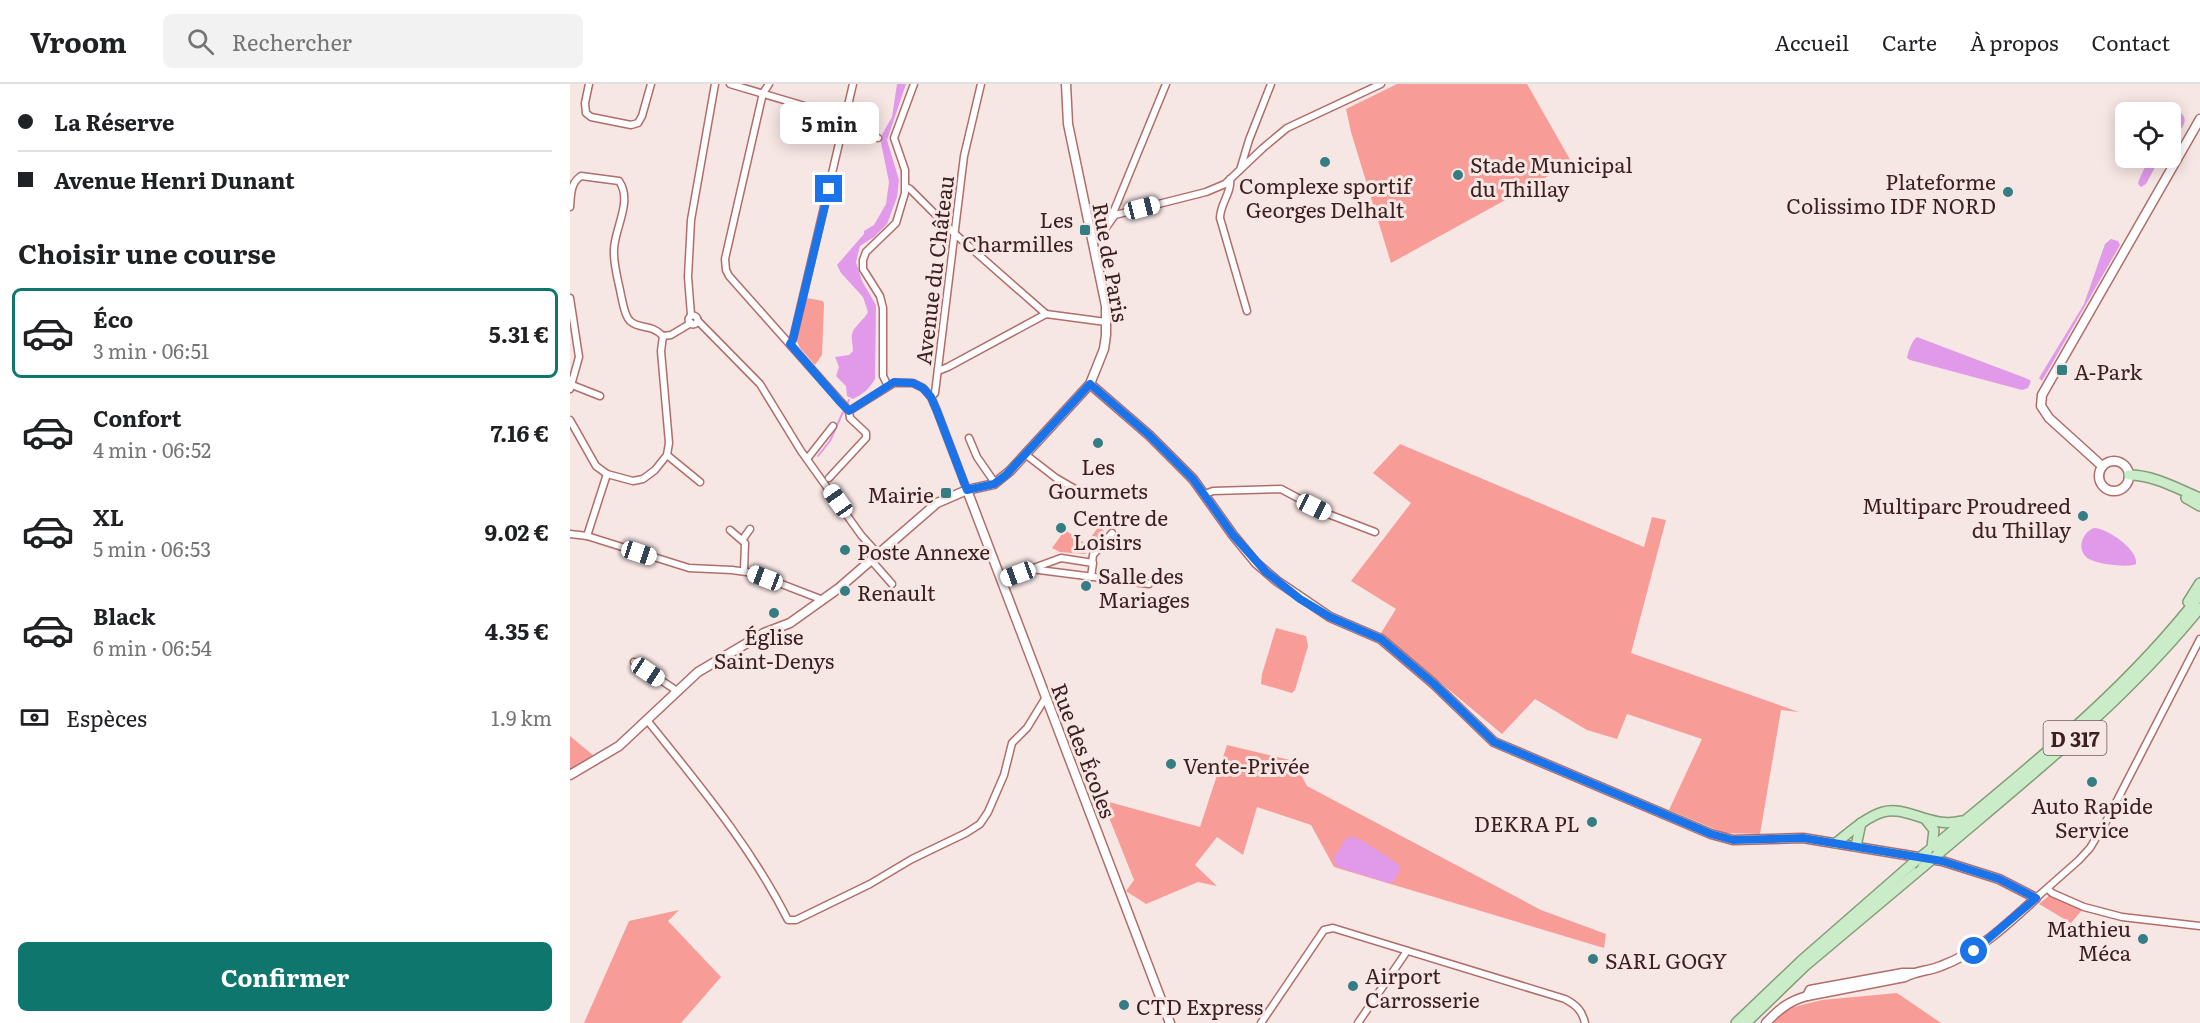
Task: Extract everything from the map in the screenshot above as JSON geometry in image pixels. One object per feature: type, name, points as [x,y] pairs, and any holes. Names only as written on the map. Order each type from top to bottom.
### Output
[{"type":"main road","points":[[2129,476],[2143,476],[2200,498]]},
{"type":"main road","points":[[2164,484],[2200,506]]},
{"type":"main road","points":[[2173,627],[2200,583]]},
{"type":"main road","name":"D 317","points":[[1746,1023],[1804,966],[1923,867],[1966,819],[2104,701],[2200,595]]},
{"type":"main road","name":"D 317","points":[[1736,1023],[1800,961],[1912,864],[1935,854],[2090,725],[2147,669],[2200,608]]},
{"type":"main road","points":[[1836,843],[1861,823],[1886,811],[1946,824],[1966,819]]},
{"type":"main road","points":[[1926,820],[1934,830],[1935,854]]},
{"type":"main road","points":[[1856,846],[1861,823]]},
{"type":"street","points":[[589,84],[585,103],[586,113],[591,117],[631,125],[638,123],[642,116],[651,84]]},
{"type":"street","points":[[691,323],[688,277],[691,220],[715,84]]},
{"type":"street","points":[[730,84],[845,118],[879,138]]},
{"type":"street","points":[[769,84],[763,93],[726,259],[726,270],[849,411],[850,418],[866,433],[866,438],[829,478]]},
{"type":"street","points":[[790,344],[853,84]]},
{"type":"street","points":[[888,386],[883,376],[883,308],[880,296],[862,269],[866,252],[896,223],[906,187],[905,170],[894,138],[914,84]]},
{"type":"street","name":"Avenue du Château","points":[[967,490],[931,397],[935,393],[964,156],[981,84]]},
{"type":"street","name":"Rue de Paris","points":[[570,775],[612,750],[698,672],[764,633],[790,623],[823,600],[937,503],[967,490],[995,483],[1010,471],[1090,384],[1104,349],[1106,306],[1068,124],[1066,84]]},
{"type":"street","points":[[1092,241],[1100,236],[1111,219],[1166,84]]},
{"type":"street","points":[[1240,171],[1249,140],[1271,84]]},
{"type":"street","points":[[1111,219],[1120,213],[1206,192],[1230,179],[1287,128],[1381,84]]},
{"type":"street","points":[[2102,466],[2049,418],[2041,406],[2042,395],[2200,119]]},
{"type":"street","points":[[570,207],[572,185],[581,176],[619,181],[624,189],[625,201],[614,247],[615,266],[624,310],[629,320],[638,326],[654,328],[663,336],[671,335],[698,321]]},
{"type":"street","points":[[1230,179],[1231,186],[1222,202],[1220,218],[1247,310]]},
{"type":"street","points":[[906,187],[955,234],[1046,314],[1106,322]]},
{"type":"street","points":[[570,298],[579,357],[571,387],[600,396]]},
{"type":"street","points":[[938,370],[948,367],[1046,314]]},
{"type":"street","points":[[691,315],[698,317],[698,321],[760,384],[807,459],[861,535],[892,584]]},
{"type":"street","points":[[570,420],[596,466],[607,474],[633,481],[642,479],[655,470],[667,455],[669,443],[661,351],[663,336]]},
{"type":"street","points":[[849,411],[888,386],[903,381],[923,388],[931,397]]},
{"type":"street","points":[[1090,384],[1149,435],[1193,479],[1256,563],[1277,581],[1330,617],[1381,639],[1434,684],[1494,742],[1711,834],[1733,840],[1803,838],[1899,854],[1935,854],[1999,879],[2036,898]]},
{"type":"street","points":[[807,459],[833,426]]},
{"type":"street","points":[[969,438],[977,457],[995,483]]},
{"type":"street","points":[[1025,454],[1056,478],[1080,492]]},
{"type":"street","points":[[667,455],[700,482]]},
{"type":"street","points":[[2108,462],[2119,462],[2125,466],[2129,476],[2123,488],[2116,491],[2103,487],[2099,480],[2102,466],[2108,462]]},
{"type":"street","points":[[587,536],[607,474]]},
{"type":"street","points":[[1205,494],[1213,491],[1281,489],[1328,514],[1375,532]]},
{"type":"street","name":"Rue des Écoles","points":[[967,490],[1170,1023]]},
{"type":"street","points":[[744,571],[743,539],[750,529]]},
{"type":"street","points":[[730,530],[743,539]]},
{"type":"street","points":[[1091,577],[1093,555],[1112,533]]},
{"type":"street","points":[[570,534],[587,536],[689,568],[744,571],[823,600]]},
{"type":"street","points":[[1001,580],[1061,558],[1092,563]]},
{"type":"street","points":[[1031,569],[1149,584]]},
{"type":"street","points":[[1766,1023],[1781,1006],[1807,996],[1810,990],[1940,967],[1974,951],[2048,889],[2085,854],[2109,818],[2200,639]]},
{"type":"street","points":[[634,662],[677,691]]},
{"type":"street","points":[[647,720],[729,823],[768,881],[788,920],[796,921],[980,824],[988,812],[1004,775],[1012,743],[1030,724],[1046,697]]},
{"type":"street","points":[[2048,889],[2084,907],[2122,917],[2200,926]]},
{"type":"street","points":[[1261,1023],[1326,928],[1333,928],[1565,999],[1577,1005],[1585,1023]]},
{"type":"street","points":[[1358,1023],[1407,951]]},
{"type":"shaded area","points":[[897,84],[906,84],[887,140],[899,180],[897,197],[887,224],[874,237],[860,246],[856,262],[862,281],[876,305],[875,379],[866,391],[853,399],[847,396],[846,386],[836,376],[839,367],[835,357],[849,355],[853,351],[853,331],[868,312],[863,297],[841,273],[837,265],[864,234],[864,231],[874,225],[886,204],[889,182],[880,138],[892,117]]},
{"type":"shaded area","name":"Stade Municipal du Thillay","points":[[1397,84],[1527,84],[1572,163],[1391,263],[1346,109]]},
{"type":"shaded area","points":[[2181,113],[2185,121],[2181,130]]},
{"type":"shaded area","points":[[2144,168],[2155,168],[2146,184],[2141,187],[2138,184]]},
{"type":"shaded area","points":[[2111,239],[2118,241],[2120,245],[2042,381],[2039,378],[2084,304],[2105,244]]},
{"type":"shaded area","points":[[807,298],[823,301],[824,304],[822,355],[815,365],[797,341]]},
{"type":"shaded area","points":[[1917,337],[2031,381],[2028,388],[2022,390],[1910,360],[1907,358],[1908,353]]},
{"type":"shaded area","points":[[1400,444],[1644,547],[1652,517],[1666,520],[1631,653],[1799,712],[1781,710],[1760,834],[1724,833],[1669,810],[1702,739],[1627,714],[1617,739],[1587,730],[1535,699],[1502,734],[1381,633],[1396,609],[1351,581],[1411,503],[1373,473]]},
{"type":"shaded area","points":[[1099,526],[1104,531],[1085,554],[1060,552],[1052,548],[1065,530],[1086,544]]},
{"type":"shaded area","points":[[2094,528],[2114,536],[2127,546],[2136,558],[2136,564],[2126,566],[2105,564],[2085,556],[2081,547],[2083,538]]},
{"type":"shaded area","points":[[1276,628],[1306,636],[1308,646],[1295,690],[1292,693],[1261,684]]},
{"type":"shaded area","points":[[570,736],[594,756],[570,772]]},
{"type":"shaded area","points":[[1227,745],[1294,761],[1307,786],[1541,910],[1606,934],[1604,948],[1334,867],[1311,825],[1257,807],[1243,855],[1217,837],[1195,865],[1217,886],[1198,882],[1146,904],[1126,891],[1134,880],[1102,800],[1200,827]]},
{"type":"shaded area","points":[[1351,836],[1363,841],[1398,864],[1400,869],[1394,881],[1388,883],[1338,867],[1335,864],[1334,857],[1346,839]]},
{"type":"shaded area","points":[[2050,895],[2082,910],[2071,923],[2039,904]]},
{"type":"shaded area","points":[[679,910],[668,921],[721,977],[681,1023],[584,1023],[629,921]]},
{"type":"shaded area","points":[[1897,993],[1941,1023],[1773,1023],[1786,1009],[1822,1000]]},
{"type":"waterway","points":[[847,404],[849,400]]},
{"type":"waterway","points":[[818,456],[830,441],[843,412]]},
{"type":"place","name":"Complexe sportif Georges Delhalt","points":[[1325,162]]},
{"type":"place","name":"Stade Municipal du Thillay","points":[[1458,175]]},
{"type":"place","name":"Plateforme Colissimo IDF NORD","points":[[2008,192]]},
{"type":"place","name":"Les Charmilles","points":[[1085,230]]},
{"type":"place","name":"A-Park","points":[[2062,370]]},
{"type":"place","name":"Les Gourmets","points":[[1098,443]]},
{"type":"place","name":"Mairie","points":[[946,493]]},
{"type":"place","name":"Multiparc Proudreed du Thillay","points":[[2083,516]]},
{"type":"place","name":"Centre de Loisirs","points":[[1061,528]]},
{"type":"place","name":"Poste Annexe","points":[[845,550]]},
{"type":"place","name":"Salle des Mariages","points":[[1086,586]]},
{"type":"place","name":"Renault","points":[[845,591]]},
{"type":"place","name":"Église Saint-Denys","points":[[774,613]]},
{"type":"place","name":"Vente-Privée","points":[[1171,764]]},
{"type":"place","name":"Auto Rapide Service","points":[[2092,782]]},
{"type":"place","name":"DEKRA PL","points":[[1592,822]]},
{"type":"place","name":"Mathieu Méca","points":[[2143,939]]},
{"type":"place","name":"SARL GOGY","points":[[1593,959]]},
{"type":"place","name":"Airport Carrosserie","points":[[1353,986]]},
{"type":"place","name":"CTD Express","points":[[1124,1005]]},
{"type":"route","points":[[829,189],[790,344],[849,411],[894,382],[913,383],[923,388],[931,397],[967,490],[998,482],[1090,384],[1149,435],[1193,479],[1218,516],[1266,572],[1300,599],[1330,617],[1381,639],[1434,684],[1494,742],[1711,834],[1733,840],[1753,841],[1803,838],[1942,861],[1980,871],[2018,887],[2036,898],[1974,951]]}]
